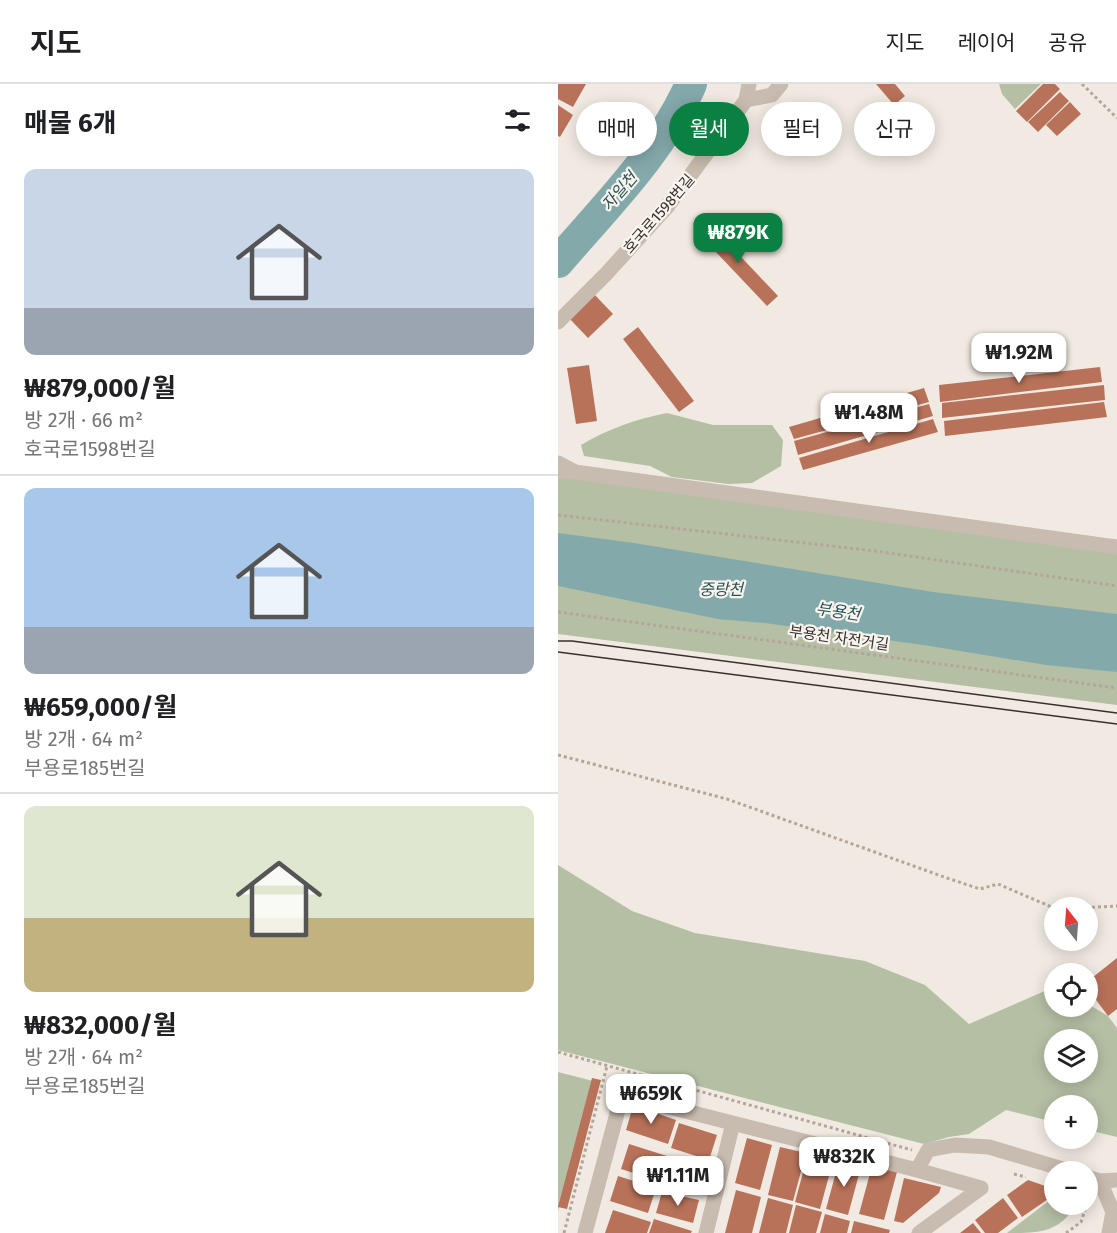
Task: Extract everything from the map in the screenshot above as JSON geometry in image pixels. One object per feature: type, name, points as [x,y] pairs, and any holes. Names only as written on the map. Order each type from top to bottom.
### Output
[{"type":"street","points":[[749,84],[746,100],[772,95],[781,84]]},
{"type":"street","name":"호국로1598번길","points":[[558,322],[606,274],[667,207],[746,100]]},
{"type":"street","points":[[558,463],[575,472]]},
{"type":"street","points":[[558,471],[1117,548]]},
{"type":"street","points":[[585,1233],[622,1095],[981,1188],[919,1233]]},
{"type":"street","points":[[706,1233],[733,1124]]},
{"type":"street","points":[[917,1170],[928,1150],[955,1145],[989,1147],[1044,1163]]},
{"type":"street","points":[[1098,1179],[1117,1180]]},
{"type":"street","points":[[1098,1186],[1113,1212],[1110,1233]]},
{"type":"street","points":[[1110,1233],[1117,1229]]},
{"type":"path","points":[[1082,84],[1117,118]]},
{"type":"path","points":[[558,515],[875,551],[1117,586]]},
{"type":"path","name":"부용천 자전거길","points":[[558,612],[1117,688]]},
{"type":"path","points":[[558,755],[727,799],[980,889],[998,884],[1044,904]]},
{"type":"path","points":[[1098,907],[1117,906]]},
{"type":"path","points":[[558,1052],[912,1150]]},
{"type":"path","points":[[564,1233],[607,1065]]},
{"type":"path","points":[[1066,1233],[1081,1222],[1083,1215]]},
{"type":"green space","points":[[999,84],[1041,84],[1015,109],[1002,94]]},
{"type":"green space","points":[[667,413],[713,425],[772,425],[783,440],[781,466],[752,483],[728,484],[672,477],[650,466],[584,456],[581,445],[591,439],[622,425]]},
{"type":"green space","points":[[558,478],[580,478],[1117,553],[1117,705],[558,634]]},
{"type":"green space","points":[[558,865],[632,911],[695,933],[865,961],[925,985],[969,1024],[1044,991],[1044,1017],[1098,1017],[1098,1010],[1108,1016],[1117,1028],[1117,1137],[1098,1132],[1098,1095],[1044,1095],[1044,1120],[1006,1110],[969,1134],[924,1144],[558,1050]]},
{"type":"green space","points":[[558,1072],[593,1081],[558,1211]]},
{"type":"green space","points":[[1044,1205],[1044,1215],[1068,1215],[1047,1230],[1007,1233]]},
{"type":"water","name":"중랑천","points":[[558,533],[634,543],[933,592],[1117,614],[1117,672],[1046,665],[930,646],[765,623],[718,619],[558,586]]},
{"type":"building","points":[[558,84],[586,84],[573,107],[558,99]]},
{"type":"building","points":[[876,84],[895,84],[905,96],[898,102],[891,102]]},
{"type":"building","points":[[1043,84],[1055,84],[1060,89],[1027,122],[1016,111]]},
{"type":"building","points":[[1060,92],[1069,101],[1038,132],[1028,122]]},
{"type":"building","points":[[1070,102],[1081,114],[1057,136],[1046,125]]},
{"type":"building","points":[[558,105],[573,115],[560,137],[558,136]]},
{"type":"building","points":[[709,223],[778,296],[767,306],[698,233]]},
{"type":"building","points":[[593,293],[613,314],[588,338],[568,317]]},
{"type":"building","points":[[638,327],[694,401],[679,412],[623,339]]},
{"type":"building","points":[[589,365],[597,421],[576,424],[567,368]]},
{"type":"building","points":[[1100,367],[1102,382],[940,402],[939,385]]},
{"type":"building","points":[[1104,385],[1105,400],[942,418],[942,403]]},
{"type":"building","points":[[924,388],[929,402],[794,439],[789,427]]},
{"type":"building","points":[[1104,402],[1107,417],[945,436],[944,421]]},
{"type":"building","points":[[929,404],[933,416],[798,455],[794,441]]},
{"type":"building","points":[[933,419],[938,432],[803,470],[799,458]]},
{"type":"building","points":[[1117,958],[1117,1009],[1108,1016],[1098,1002],[1098,973]]},
{"type":"building","points":[[592,1078],[601,1080],[567,1209],[558,1207]]},
{"type":"building","points":[[641,1108],[676,1120],[668,1144],[626,1130],[631,1113]]},
{"type":"building","points":[[679,1123],[717,1135],[709,1160],[671,1148]]},
{"type":"building","points":[[747,1138],[772,1145],[760,1190],[735,1183]]},
{"type":"building","points":[[629,1144],[667,1156],[659,1181],[621,1169]]},
{"type":"building","points":[[780,1147],[806,1153],[793,1201],[768,1195]]},
{"type":"building","points":[[808,1154],[833,1161],[820,1209],[795,1202]]},
{"type":"building","points":[[671,1158],[709,1170],[702,1195],[663,1183]]},
{"type":"building","points":[[839,1161],[861,1167],[848,1215],[826,1209]]},
{"type":"building","points":[[872,1166],[897,1172],[884,1220],[859,1214]]},
{"type":"building","points":[[618,1176],[656,1188],[648,1213],[610,1201]]},
{"type":"building","points":[[904,1178],[941,1187],[939,1193],[903,1223],[894,1221]]},
{"type":"building","points":[[1028,1180],[1044,1186],[1044,1202],[1022,1217],[1007,1195]]},
{"type":"building","points":[[736,1190],[761,1197],[752,1233],[725,1233]]},
{"type":"building","points":[[662,1192],[699,1200],[693,1223],[656,1213]]},
{"type":"building","points":[[768,1198],[793,1205],[786,1233],[759,1233]]},
{"type":"building","points":[[1003,1198],[1018,1218],[998,1233],[985,1233],[975,1220]]},
{"type":"building","points":[[796,1205],[822,1212],[816,1233],[789,1233]]},
{"type":"building","points":[[613,1210],[651,1222],[647,1233],[605,1233]]},
{"type":"building","points":[[825,1214],[850,1221],[847,1233],[820,1233]]},
{"type":"building","points":[[654,1219],[692,1231],[691,1233],[649,1233]]},
{"type":"building","points":[[854,1221],[890,1230],[889,1233],[851,1233]]},
{"type":"building","points":[[973,1223],[981,1233],[960,1233]]},
{"type":"waterway","name":"자일천","points":[[558,262],[631,178],[664,133],[691,84]]},
{"type":"tram line","points":[[558,641],[1117,713]]},
{"type":"tram line","points":[[558,652],[1117,724]]},
{"type":"water label","name":"부용천","points":[[838,611]]}]
